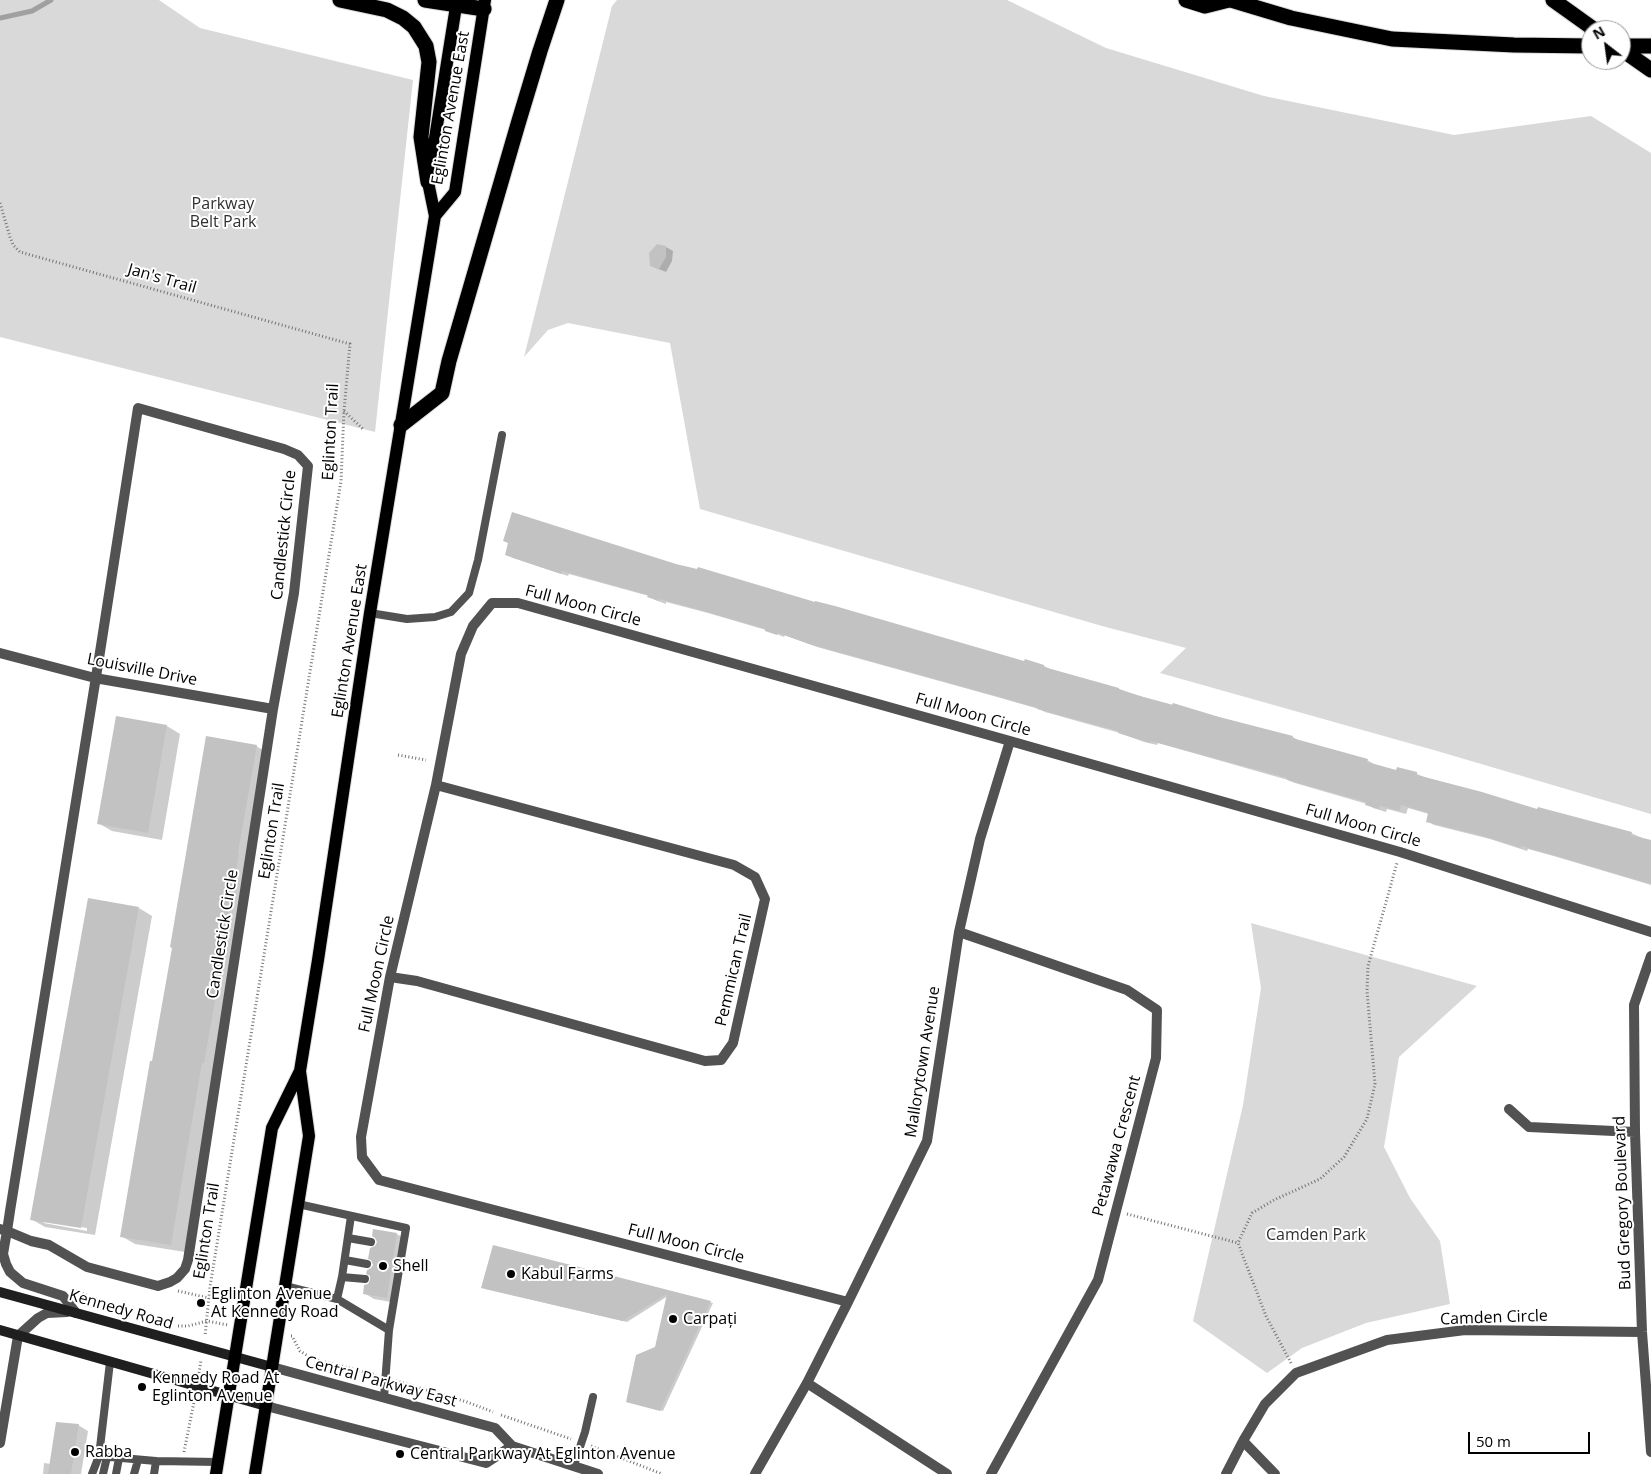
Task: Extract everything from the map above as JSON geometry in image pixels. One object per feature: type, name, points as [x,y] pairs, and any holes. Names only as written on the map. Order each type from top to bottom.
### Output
[{"type":"highway","points":[[340,0],[387,10],[403,18],[414,27],[426,46],[429,62],[421,137],[428,182]]},
{"type":"highway","points":[[424,0],[484,5]]},
{"type":"highway","points":[[401,425],[442,393],[449,361],[518,124],[557,0]]},
{"type":"highway","points":[[1186,0],[1205,6],[1230,0],[1291,18],[1392,38],[1514,45],[1581,46]]},
{"type":"highway","points":[[1553,0],[1581,20]]},
{"type":"highway","points":[[1631,47],[1651,46]]},
{"type":"highway","points":[[1631,55],[1651,70]]},
{"type":"main road","name":"Eglinton Avenue East","points":[[217,1468],[272,1128],[300,1071],[320,950],[370,613],[435,216],[428,182],[457,2]]},
{"type":"main road","name":"Eglinton Avenue East","points":[[435,216],[455,192],[484,5]]},
{"type":"main road","name":"Eglinton Avenue East","points":[[255,1474],[309,1136],[300,1071]]},
{"type":"main road","name":"Kennedy Road","points":[[0,1292],[235,1357]]},
{"type":"main road","points":[[0,1330],[266,1406]]},
{"type":"main road","name":"Central Parkway East","points":[[235,1357],[272,1367]]},
{"type":"street","name":"Candlestick Circle","points":[[3,1230],[31,1241],[49,1245],[87,1267],[158,1286],[177,1278],[185,1269],[188,1260],[273,709],[294,593],[308,466],[298,455],[284,449],[138,408],[96,678],[3,1230],[1,1255],[10,1272],[23,1283],[63,1296],[76,1313]]},
{"type":"street","name":"Full Moon Circle","points":[[848,1302],[379,1180],[362,1157],[361,1138],[390,977],[436,785],[461,654],[472,626],[492,603],[518,603],[1010,741],[1400,852],[1651,932]]},
{"type":"street","name":"Louisville Drive","points":[[3,654],[96,678],[273,709]]},
{"type":"street","name":"Mallorytown Avenue","points":[[755,1474],[807,1383],[927,1141],[959,932],[980,839],[1010,741]]},
{"type":"street","name":"Pemmican Trail","points":[[390,977],[417,981],[705,1061],[721,1060],[732,1043],[765,899],[755,877],[734,865],[436,785]]},
{"type":"street","name":"Petawawa Crescent","points":[[959,932],[1127,990],[1157,1010],[1156,1058],[1098,1280],[991,1474]]},
{"type":"street","name":"Bud Gregory Boulevard","points":[[1651,956],[1634,1005],[1635,1132],[1642,1332],[1651,1452]]},
{"type":"street","points":[[1509,1109],[1529,1127],[1635,1132]]},
{"type":"street","points":[[0,1444],[18,1336],[38,1318],[48,1313],[76,1313]]},
{"type":"street","name":"Camden Circle","points":[[1226,1474],[1243,1441],[1266,1404],[1296,1373],[1387,1340],[1465,1330],[1642,1332]]},
{"type":"street","name":"Central Parkway East","points":[[272,1367],[495,1428],[512,1446],[598,1474]]},
{"type":"street","points":[[807,1383],[947,1474]]},
{"type":"street","points":[[266,1406],[486,1463],[512,1446]]},
{"type":"street","points":[[1243,1441],[1275,1474]]},
{"type":"lane","points":[[370,613],[407,619],[435,617],[451,612],[469,593],[478,560],[502,435]]},
{"type":"lane","points":[[298,1204],[406,1228],[399,1246],[400,1268],[389,1330],[384,1398]]},
{"type":"lane","points":[[337,1298],[351,1216]]},
{"type":"lane","points":[[348,1238],[371,1242]]},
{"type":"lane","points":[[345,1260],[368,1264]]},
{"type":"lane","points":[[392,1268],[400,1268]]},
{"type":"lane","points":[[342,1277],[365,1279]]},
{"type":"lane","points":[[389,1283],[398,1284]]},
{"type":"lane","points":[[285,1286],[337,1298],[389,1330]]},
{"type":"lane","points":[[103,1474],[110,1362]]},
{"type":"lane","points":[[574,1465],[593,1397]]},
{"type":"lane","points":[[103,1456],[217,1468]]},
{"type":"lane","points":[[92,1474],[103,1456]]},
{"type":"lane","points":[[116,1474],[118,1458]]},
{"type":"lane","points":[[134,1474],[138,1460]]},
{"type":"lane","points":[[154,1474],[156,1461]]},
{"type":"path","name":"Jan's Trail","points":[[0,203],[13,245],[20,252],[350,344]]},
{"type":"path","name":"Eglinton Trail","points":[[175,1326],[188,1326],[207,1321],[209,1298],[342,481],[344,412],[350,344]]},
{"type":"path","points":[[344,412],[364,430]]},
{"type":"path","points":[[398,755],[426,760]]},
{"type":"path","points":[[1296,1373],[1266,1316],[1238,1243],[1252,1213],[1274,1200],[1320,1179],[1344,1157],[1367,1119],[1375,1084],[1367,990],[1368,966],[1400,852]]},
{"type":"path","points":[[1116,1212],[1238,1243]]},
{"type":"path","points":[[71,1289],[132,1313]]},
{"type":"path","points":[[177,1290],[209,1298]]},
{"type":"path","points":[[292,1336],[300,1351],[313,1359],[467,1402],[529,1426],[570,1438]]},
{"type":"path","points":[[185,1448],[194,1404]]},
{"type":"path","points":[[599,1449],[662,1474]]},
{"type":"green space","name":"Parkway Belt Park","points":[[0,0],[159,0],[200,28],[413,80],[375,432],[0,337]]},
{"type":"green space","points":[[617,0],[1007,0],[1106,48],[1264,96],[1454,135],[1591,116],[1651,153],[1651,814],[1160,673],[1186,648],[1102,626],[700,509],[670,343],[568,323],[548,330],[524,357],[612,6]]},
{"type":"green space","name":"Camden Park","points":[[1251,923],[1477,986],[1399,1057],[1384,1147],[1410,1198],[1440,1241],[1450,1304],[1366,1323],[1302,1348],[1267,1373],[1193,1321],[1243,1105],[1261,988]]},
{"type":"building","points":[[657,244],[666,246],[666,257],[659,269],[650,266],[649,253]]},
{"type":"building","points":[[512,512],[676,564],[697,569],[698,567],[1024,661],[1025,659],[1044,665],[1044,667],[1119,688],[1143,697],[1172,705],[1173,703],[1293,736],[1292,738],[1368,759],[1367,762],[1396,770],[1397,767],[1417,772],[1417,775],[1537,809],[1538,807],[1632,832],[1631,835],[1651,840],[1651,884],[1521,846],[1521,848],[1483,836],[1426,822],[1428,813],[1401,805],[1400,811],[1380,806],[1379,809],[1365,805],[1366,802],[1287,780],[1287,778],[1151,741],[1151,743],[1137,739],[1118,733],[1118,731],[809,644],[778,633],[777,635],[765,631],[765,629],[700,610],[660,599],[659,601],[647,597],[648,595],[562,571],[561,574],[505,555],[508,543],[503,541]]},
{"type":"building","points":[[116,716],[167,725],[148,833],[97,824]]},
{"type":"building","points":[[206,736],[257,745],[220,961],[222,961],[204,1063],[202,1063],[171,1245],[120,1237],[150,1061],[152,1061],[172,948],[170,947]]},
{"type":"building","points":[[88,898],[139,907],[81,1228],[30,1220]]},
{"type":"building","points":[[373,1229],[397,1233],[387,1298],[363,1294],[364,1285],[368,1284],[370,1280],[370,1276],[366,1274],[367,1270],[373,1265],[371,1260],[368,1259],[370,1248],[375,1246],[377,1242],[372,1236]]},
{"type":"building","points":[[493,1245],[711,1301],[660,1411],[626,1402],[636,1355],[655,1347],[667,1294],[623,1321],[481,1288]]},
{"type":"building","points":[[56,1422],[79,1424],[71,1474],[48,1474]]},
{"type":"waterway","points":[[0,18],[32,11],[51,0]]},
{"type":"place","name":"Shell","points":[[383,1266]]},
{"type":"place","name":"Kabul Farms","points":[[511,1274]]},
{"type":"place","name":"Eglinton Avenue At Kennedy Road","points":[[201,1303]]},
{"type":"place","name":"Carpați","points":[[673,1319]]},
{"type":"place","name":"Kennedy Road At Eglinton Avenue","points":[[142,1387]]},
{"type":"place","name":"Rabba","points":[[75,1452]]},
{"type":"place","name":"Central Parkway At Eglinton Avenue","points":[[400,1454]]}]
